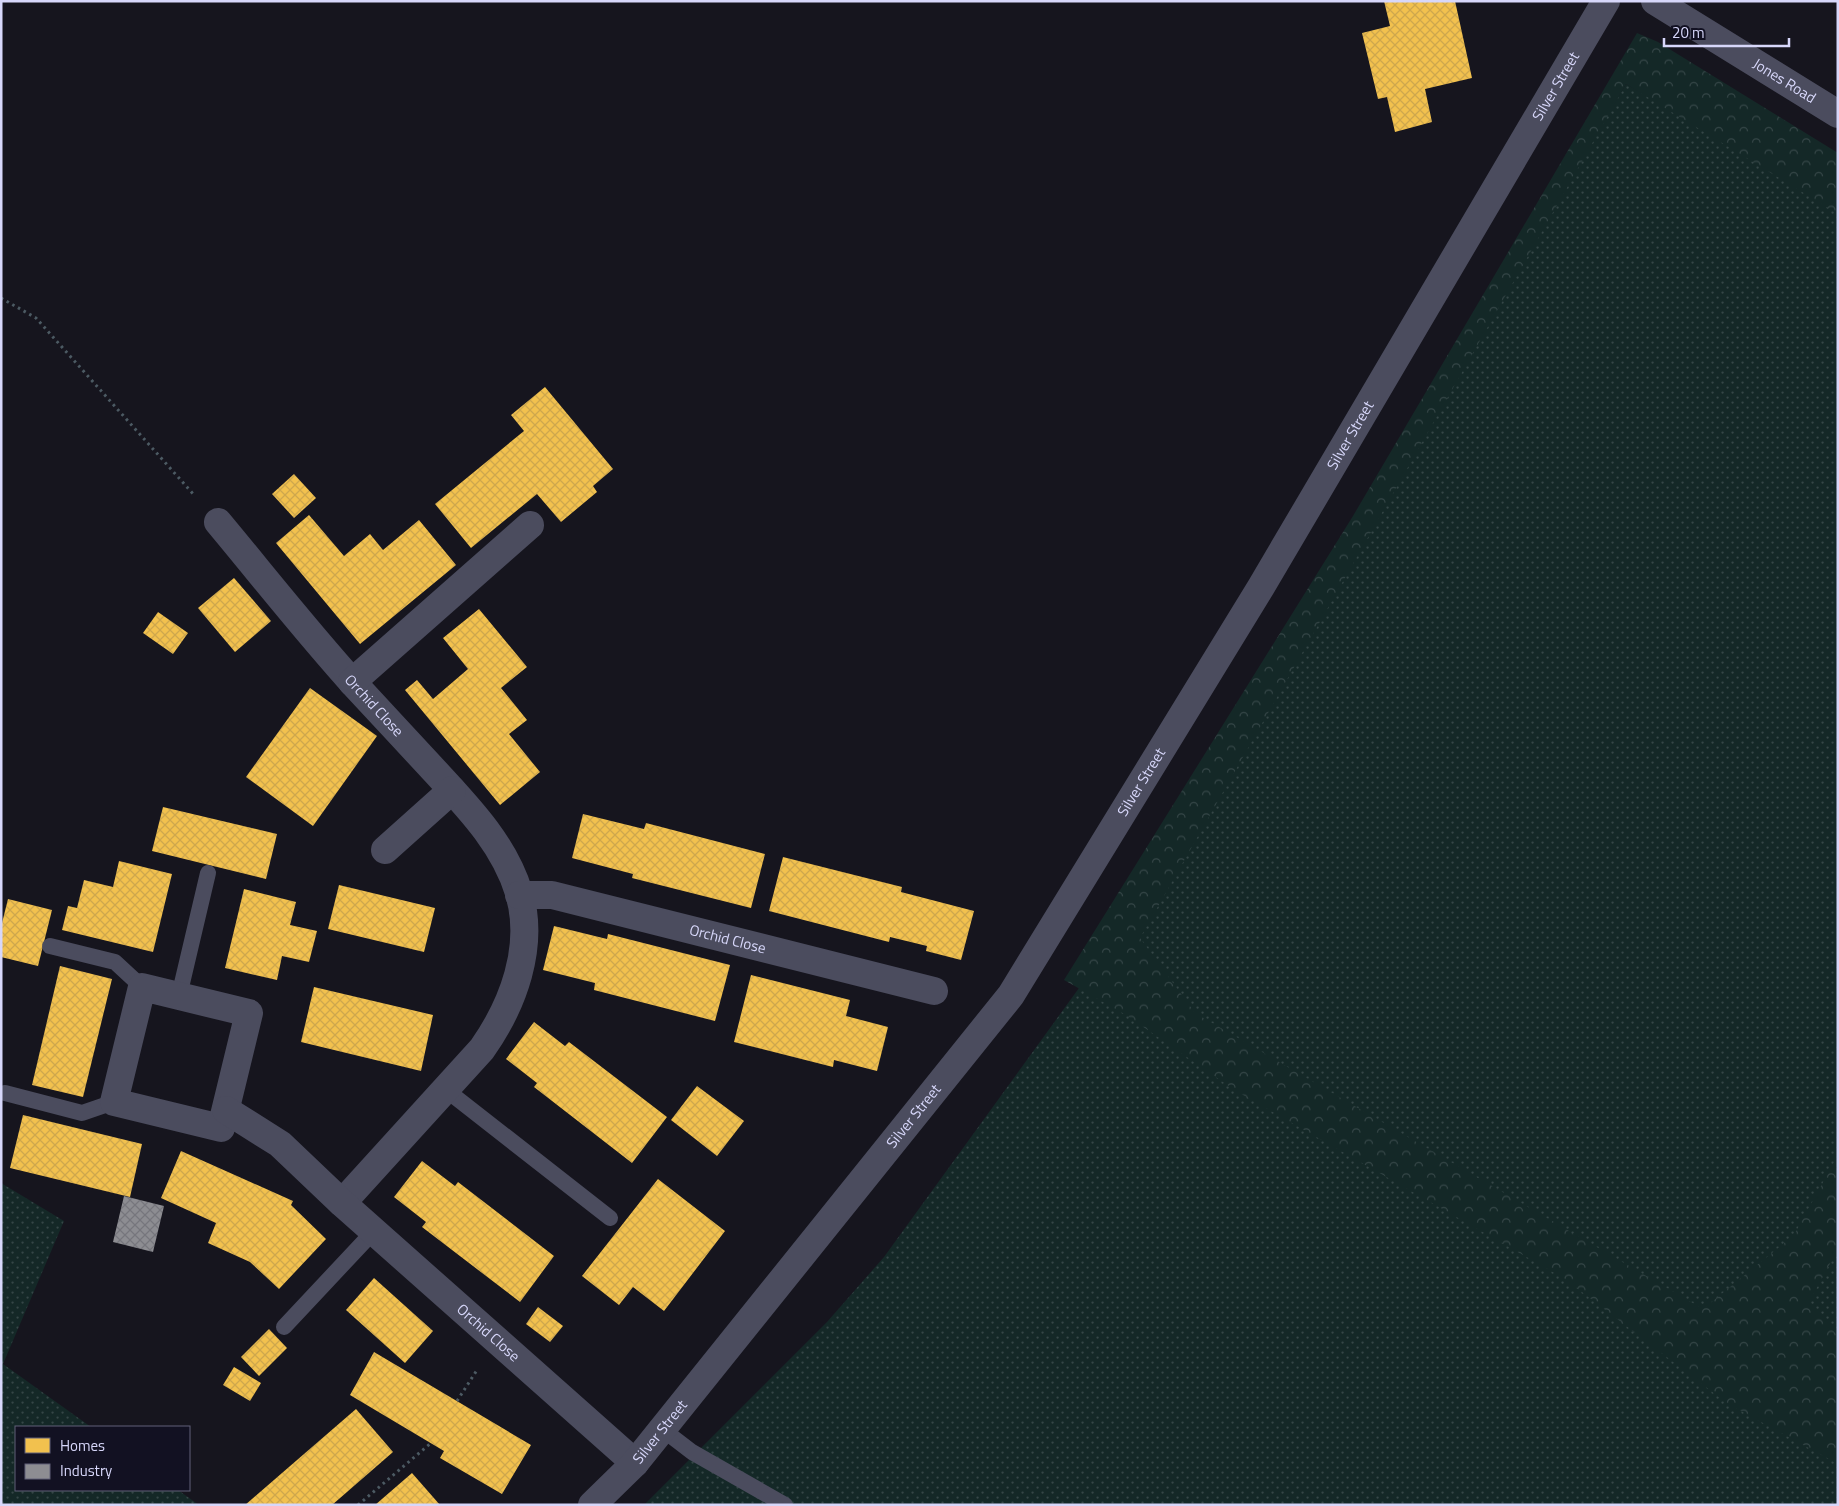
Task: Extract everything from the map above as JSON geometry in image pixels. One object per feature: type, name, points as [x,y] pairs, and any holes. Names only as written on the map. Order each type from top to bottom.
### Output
[{"type":"street","name":"Silver Street","points":[[592,1505],[636,1463],[1011,995],[1261,588],[1606,1]]},
{"type":"street","name":"Jones Road","points":[[1655,1],[1838,114]]},
{"type":"street","name":"Orchid Close","points":[[218,522],[352,682],[452,790],[490,835],[509,865],[520,895],[524,920],[520,973],[511,1001],[499,1024],[482,1049],[342,1203]]},
{"type":"street","points":[[352,682],[530,525]]},
{"type":"street","points":[[386,850],[452,790]]},
{"type":"street","name":"Orchid Close","points":[[520,895],[552,895],[934,990]]},
{"type":"street","points":[[142,987],[249,1013],[221,1128],[114,1102],[142,987]]},
{"type":"street","name":"Orchid Close","points":[[226,1110],[280,1144],[342,1203],[636,1463]]},
{"type":"lane","points":[[179,996],[208,873]]},
{"type":"lane","points":[[50,946],[115,962],[142,987]]},
{"type":"lane","points":[[446,1089],[610,1218]]},
{"type":"lane","points":[[5,1093],[82,1113],[114,1102]]},
{"type":"lane","points":[[284,1327],[374,1231]]},
{"type":"lane","points":[[662,1429],[692,1452],[785,1505]]},
{"type":"path","points":[[1,298],[36,318],[218,522]]},
{"type":"path","points":[[358,1505],[431,1444]]},
{"type":"green space","points":[[1637,33],[1658,42],[1838,153],[1838,214],[1626,84],[1140,938],[1195,1013],[1703,1309],[1794,1235],[1838,1155],[1838,1249],[1808,1304],[1838,1336],[1838,1464],[1728,1404],[1565,1279],[1236,1091],[1126,1015],[1064,980],[1353,516]]},
{"type":"green space","points":[[1626,84],[1838,205],[1838,1505],[644,1505],[827,1322],[884,1257],[1116,937]]},
{"type":"green space","points":[[1,1183],[64,1221],[3,1364],[90,1426],[15,1426],[15,1491],[179,1491],[199,1505],[1,1505]]},
{"type":"building: Homes","points":[[1384,1],[1455,1],[1472,78],[1425,89],[1432,122],[1395,132],[1387,97],[1378,99],[1362,33],[1390,26]]},
{"type":"building: Homes","points":[[545,387],[613,469],[593,486],[597,492],[561,522],[537,494],[471,548],[435,504],[524,431],[511,415]]},
{"type":"building: Homes","points":[[294,474],[316,498],[294,518],[272,494]]},
{"type":"building: Homes","points":[[309,515],[344,556],[370,534],[383,550],[419,520],[456,565],[360,644],[276,543]]},
{"type":"building: Homes","points":[[234,578],[271,621],[235,652],[198,608]]},
{"type":"building: Homes","points":[[479,609],[527,667],[501,688],[527,720],[509,734],[540,772],[500,805],[405,690],[417,680],[433,699],[468,669],[443,638]]},
{"type":"building: Homes","points":[[158,612],[188,633],[173,654],[143,633]]},
{"type":"building: Homes","points":[[310,688],[377,736],[313,826],[246,777]]},
{"type":"building: Homes","points":[[163,807],[277,834],[266,879],[152,851]]},
{"type":"building: Homes","points":[[583,814],[644,829],[646,823],[765,854],[751,908],[632,878],[633,874],[572,858]]},
{"type":"building: Homes","points":[[783,857],[902,887],[901,892],[974,911],[961,960],[926,951],[927,946],[890,937],[889,942],[769,911]]},
{"type":"building: Homes","points":[[119,861],[172,874],[153,952],[62,930],[68,906],[77,908],[84,880],[113,887]]},
{"type":"building: Homes","points":[[339,885],[435,908],[424,952],[328,929]]},
{"type":"building: Homes","points":[[244,889],[296,902],[290,925],[317,931],[309,962],[282,956],[277,980],[225,968]]},
{"type":"building: Homes","points":[[8,899],[52,910],[38,966],[1,957],[1,927]]},
{"type":"building: Homes","points":[[554,926],[607,939],[608,934],[730,965],[715,1021],[594,990],[595,983],[543,970]]},
{"type":"building: Homes","points":[[60,966],[112,979],[83,1097],[32,1085]]},
{"type":"building: Homes","points":[[751,975],[850,1000],[846,1016],[888,1027],[877,1071],[834,1060],[833,1067],[734,1042]]},
{"type":"building: Homes","points":[[314,987],[433,1015],[421,1071],[301,1042]]},
{"type":"building: Homes","points":[[534,1022],[565,1046],[569,1042],[667,1117],[632,1163],[534,1087],[537,1083],[506,1059]]},
{"type":"building: Homes","points":[[697,1086],[744,1121],[717,1156],[671,1120]]},
{"type":"building: Homes","points":[[23,1115],[142,1144],[130,1197],[10,1168]]},
{"type":"building: Homes","points":[[181,1151],[293,1201],[291,1205],[326,1239],[279,1289],[250,1262],[208,1243],[216,1223],[161,1198]]},
{"type":"building: Homes","points":[[422,1161],[455,1186],[458,1182],[554,1256],[520,1302],[422,1227],[426,1222],[394,1197]]},
{"type":"building: Homes","points":[[658,1179],[725,1231],[664,1311],[633,1287],[619,1305],[582,1276]]},
{"type":"building: Homes","points":[[374,1278],[433,1331],[405,1363],[346,1310]]},
{"type":"building: Homes","points":[[538,1307],[563,1326],[550,1342],[526,1324]]},
{"type":"building: Homes","points":[[269,1329],[287,1348],[259,1376],[241,1357]]},
{"type":"building: Homes","points":[[374,1352],[531,1445],[502,1494],[440,1458],[444,1451],[350,1395]]},
{"type":"building: Homes","points":[[234,1367],[261,1383],[250,1401],[223,1385]]},
{"type":"building: Homes","points":[[356,1409],[393,1452],[332,1505],[245,1505]]},
{"type":"building: Homes","points":[[412,1473],[440,1505],[375,1505]]},
{"type":"building: Industry","points":[[124,1196],[164,1206],[153,1252],[113,1242]]}]
